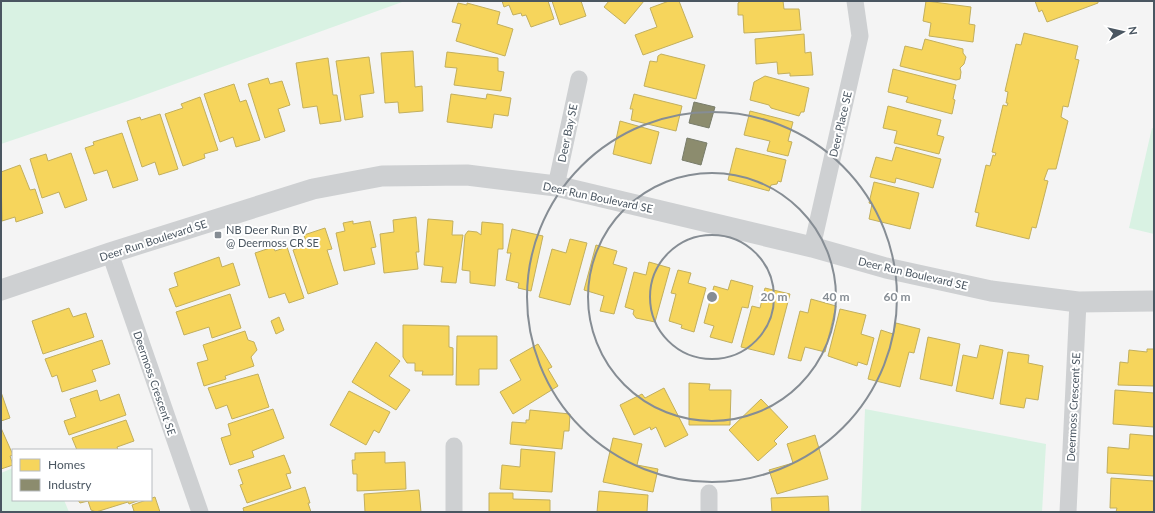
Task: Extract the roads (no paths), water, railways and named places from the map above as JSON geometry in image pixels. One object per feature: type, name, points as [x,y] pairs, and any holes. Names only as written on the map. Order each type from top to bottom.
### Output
[{"type":"street","name":"Deer Place SE","points":[[812,246],[860,36],[855,1]]},
{"type":"street","name":"Deer Bay SE","points":[[556,186],[578,79]]},
{"type":"street","name":"Deer Run Boulevard SE","points":[[1,290],[110,253],[313,189],[382,176],[467,175],[556,186],[812,246],[886,268],[991,291],[1078,302],[1154,301]]},
{"type":"street","name":"Deermoss Crescent SE","points":[[110,253],[200,512]]},
{"type":"street","name":"Deermoss Crescent SE","points":[[1068,512],[1078,302]]},
{"type":"street","points":[[454,446],[454,512]]},
{"type":"street","points":[[709,493],[709,512]]},
{"type":"place","name":"NB Deer Run BV @ Deermoss CR SE","points":[[218,235]]}]
